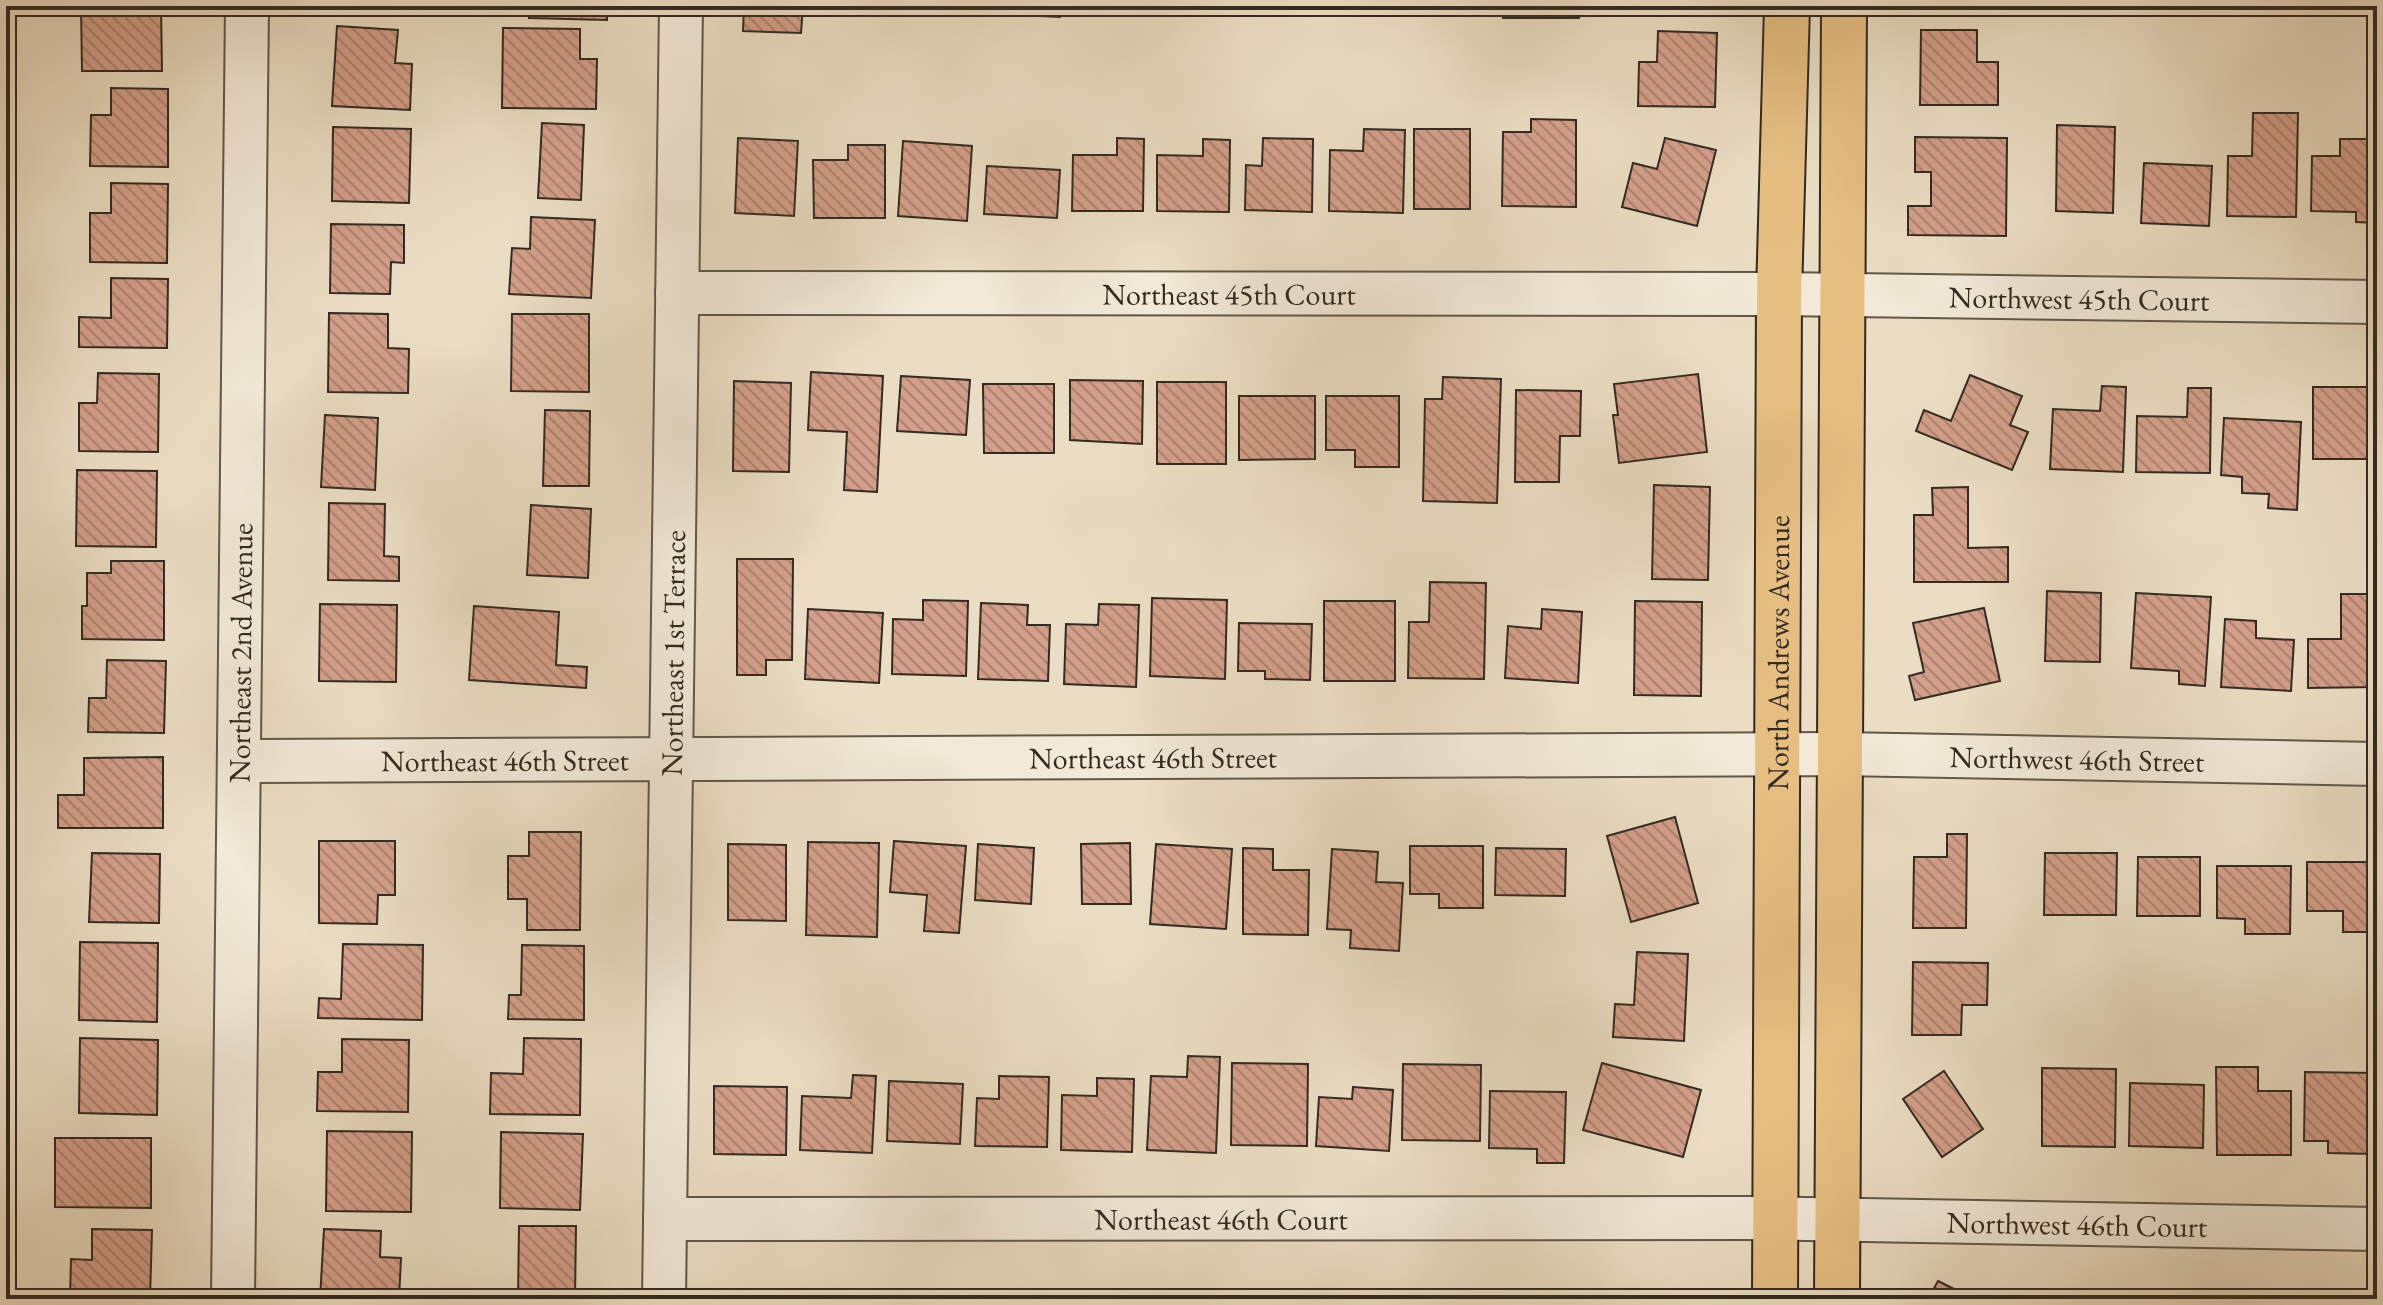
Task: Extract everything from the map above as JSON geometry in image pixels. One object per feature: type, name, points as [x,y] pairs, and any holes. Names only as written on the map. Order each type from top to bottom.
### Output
[{"type":"main road","name":"North Andrews Avenue","points":[[1775,1299],[1779,294],[1787,6]]},
{"type":"main road","name":"North Andrews Avenue","points":[[1837,1299],[1844,6]]},
{"type":"street","name":"Northeast 2nd Avenue","points":[[233,1299],[247,6]]},
{"type":"street","name":"Northeast 1st Terrace","points":[[664,1299],[681,6]]},
{"type":"street","name":"Northeast 45th Court","points":[[677,293],[1779,294]]},
{"type":"street","name":"Northwest 45th Court","points":[[1779,294],[2377,302]]},
{"type":"street","name":"Northwest 46th Street","points":[[1777,756],[1840,754],[2377,764]]},
{"type":"street","name":"Northeast 46th Street","points":[[239,761],[1777,756]]},
{"type":"street","name":"Northwest 46th Court","points":[[1776,1218],[2377,1229]]},
{"type":"street","name":"Northeast 46th Court","points":[[665,1219],[1776,1218]]},
{"type":"building","points":[[81,6],[161,6],[162,71],[82,71]]},
{"type":"building","points":[[333,6],[418,6],[418,13],[333,12]]},
{"type":"building","points":[[530,6],[607,6],[607,20],[529,18]]},
{"type":"building","points":[[744,6],[803,6],[801,33],[743,31]]},
{"type":"building","points":[[924,6],[975,6],[975,10],[924,9]]},
{"type":"building","points":[[1019,6],[1060,6],[1060,17],[1019,15]]},
{"type":"building","points":[[1503,6],[1579,6],[1579,18],[1503,18]]},
{"type":"building","points":[[337,26],[398,30],[395,63],[412,64],[410,110],[332,106]]},
{"type":"building","points":[[503,28],[580,29],[580,59],[597,59],[596,109],[502,108]]},
{"type":"building","points":[[1921,30],[1977,30],[1977,62],[1998,62],[1998,105],[1920,105]]},
{"type":"building","points":[[1658,31],[1717,33],[1715,107],[1638,106],[1639,62],[1657,62]]},
{"type":"building","points":[[111,88],[168,89],[168,167],[90,166],[91,115],[111,115]]},
{"type":"building","points":[[2253,113],[2298,113],[2296,217],[2227,216],[2228,156],[2252,156]]},
{"type":"building","points":[[1531,119],[1576,120],[1576,207],[1502,206],[1503,132],[1531,132]]},
{"type":"building","points":[[542,123],[584,125],[581,200],[538,198]]},
{"type":"building","points":[[2057,125],[2115,127],[2113,213],[2056,211]]},
{"type":"building","points":[[333,127],[411,129],[409,203],[332,201]]},
{"type":"building","points":[[1364,129],[1405,130],[1403,213],[1329,211],[1330,150],[1363,151]]},
{"type":"building","points":[[1414,129],[1470,129],[1470,209],[1414,209]]},
{"type":"building","points":[[1915,137],[2007,138],[2006,236],[1908,235],[1908,206],[1931,206],[1931,172],[1915,172]]},
{"type":"building","points":[[738,138],[798,141],[794,216],[735,213]]},
{"type":"building","points":[[1117,138],[1144,139],[1143,211],[1072,211],[1073,155],[1117,155]]},
{"type":"building","points":[[1263,138],[1313,139],[1312,212],[1245,210],[1246,165],[1262,166]]},
{"type":"building","points":[[1665,138],[1716,150],[1697,226],[1622,207],[1633,163],[1657,169]]},
{"type":"building","points":[[1203,139],[1230,140],[1229,212],[1157,211],[1157,155],[1203,156]]},
{"type":"building","points":[[2340,139],[2377,139],[2377,223],[2356,222],[2356,212],[2311,211],[2312,156],[2340,156]]},
{"type":"building","points":[[903,141],[972,146],[967,221],[898,216]]},
{"type":"building","points":[[848,145],[885,145],[885,218],[814,218],[813,160],[848,160]]},
{"type":"building","points":[[2144,163],[2212,166],[2209,226],[2141,223]]},
{"type":"building","points":[[987,166],[1060,170],[1057,218],[984,214]]},
{"type":"building","points":[[111,183],[168,184],[167,263],[90,262],[90,213],[111,213]]},
{"type":"building","points":[[531,217],[595,220],[591,298],[509,294],[512,248],[530,249]]},
{"type":"building","points":[[331,224],[404,225],[404,263],[391,262],[390,294],[330,293]]},
{"type":"building","points":[[111,278],[168,279],[167,348],[79,347],[79,317],[111,318]]},
{"type":"building","points":[[329,313],[388,314],[388,348],[409,349],[408,393],[328,392]]},
{"type":"building","points":[[512,314],[589,314],[589,392],[511,391]]},
{"type":"building","points":[[811,372],[883,376],[877,492],[844,490],[847,432],[808,430]]},
{"type":"building","points":[[98,373],[159,374],[158,452],[79,451],[79,403],[97,403]]},
{"type":"building","points":[[1698,374],[1707,452],[1619,463],[1613,415],[1618,415],[1614,384]]},
{"type":"building","points":[[1970,375],[2022,396],[2010,425],[2028,432],[2012,470],[1916,431],[1924,410],[1951,421]]},
{"type":"building","points":[[901,376],[970,380],[966,435],[897,431]]},
{"type":"building","points":[[1443,377],[1501,379],[1497,503],[1423,501],[1425,399],[1442,399]]},
{"type":"building","points":[[1070,380],[1143,381],[1142,444],[1070,440]]},
{"type":"building","points":[[734,381],[791,383],[789,472],[733,471]]},
{"type":"building","points":[[1157,382],[1226,382],[1226,464],[1157,464]]},
{"type":"building","points":[[983,384],[1054,384],[1054,453],[984,453]]},
{"type":"building","points":[[2102,386],[2126,387],[2123,472],[2050,469],[2053,409],[2100,411]]},
{"type":"building","points":[[2313,387],[2377,387],[2377,459],[2313,459]]},
{"type":"building","points":[[2188,388],[2211,388],[2210,473],[2136,472],[2137,416],[2187,417]]},
{"type":"building","points":[[1516,390],[1581,391],[1580,436],[1560,436],[1559,482],[1515,482]]},
{"type":"building","points":[[1239,396],[1315,396],[1315,459],[1239,460]]},
{"type":"building","points":[[1326,396],[1399,396],[1399,467],[1355,467],[1355,450],[1326,450]]},
{"type":"building","points":[[545,410],[590,411],[589,486],[543,486]]},
{"type":"building","points":[[325,415],[378,418],[375,490],[321,487]]},
{"type":"building","points":[[2224,418],[2301,422],[2297,510],[2268,508],[2269,494],[2242,493],[2242,477],[2221,475]]},
{"type":"building","points":[[77,470],[157,471],[156,547],[76,546]]},
{"type":"building","points":[[1654,485],[1710,487],[1708,580],[1652,579]]},
{"type":"building","points":[[1968,487],[1968,548],[2008,547],[2008,582],[1914,582],[1914,515],[1933,515],[1932,488]]},
{"type":"building","points":[[329,503],[385,504],[384,556],[399,557],[399,581],[328,580]]},
{"type":"building","points":[[531,505],[591,509],[588,578],[527,575]]},
{"type":"building","points":[[737,559],[793,559],[792,660],[766,660],[766,675],[737,675]]},
{"type":"building","points":[[111,561],[164,561],[164,640],[82,639],[82,606],[87,606],[87,573],[111,573]]},
{"type":"building","points":[[1430,582],[1486,583],[1484,679],[1408,678],[1409,622],[1429,622]]},
{"type":"building","points":[[2047,591],[2101,593],[2100,662],[2045,661]]},
{"type":"building","points":[[2136,593],[2211,597],[2205,686],[2179,684],[2179,671],[2131,668]]},
{"type":"building","points":[[2341,594],[2377,594],[2377,687],[2308,688],[2308,639],[2341,639]]},
{"type":"building","points":[[1152,598],[1227,600],[1225,679],[1150,676]]},
{"type":"building","points":[[923,600],[968,601],[966,676],[892,674],[893,619],[923,620]]},
{"type":"building","points":[[1324,601],[1395,601],[1395,681],[1324,681]]},
{"type":"building","points":[[1635,601],[1702,602],[1701,696],[1634,695]]},
{"type":"building","points":[[981,603],[1028,605],[1027,625],[1050,625],[1048,681],[978,679]]},
{"type":"building","points":[[320,604],[397,605],[396,682],[319,681]]},
{"type":"building","points":[[1099,604],[1139,605],[1136,687],[1064,684],[1066,624],[1098,625]]},
{"type":"building","points":[[474,606],[559,612],[556,665],[587,667],[586,688],[469,680]]},
{"type":"building","points":[[1984,608],[2000,681],[1915,700],[1909,676],[1924,672],[1913,623]]},
{"type":"building","points":[[808,609],[883,613],[879,683],[805,679]]},
{"type":"building","points":[[1542,609],[1582,612],[1578,683],[1505,678],[1508,626],[1541,629]]},
{"type":"building","points":[[2225,619],[2256,621],[2256,638],[2294,640],[2291,691],[2221,687]]},
{"type":"building","points":[[1239,623],[1312,624],[1310,680],[1265,679],[1265,671],[1238,671]]},
{"type":"building","points":[[107,660],[166,661],[164,733],[88,732],[89,698],[106,698]]},
{"type":"building","points":[[6,698],[16,699],[13,741],[6,740]]},
{"type":"building","points":[[163,757],[163,828],[58,828],[58,795],[84,795],[84,758]]},
{"type":"building","points":[[1675,817],[1698,903],[1631,922],[1607,836]]},
{"type":"building","points":[[529,832],[581,832],[580,930],[527,930],[527,899],[508,899],[508,856],[529,856]]},
{"type":"building","points":[[1947,834],[1967,834],[1966,928],[1913,928],[1914,857],[1947,857]]},
{"type":"building","points":[[319,841],[395,841],[395,895],[378,895],[377,924],[319,923]]},
{"type":"building","points":[[894,841],[966,846],[959,933],[924,931],[927,895],[890,892]]},
{"type":"building","points":[[808,842],[879,843],[877,937],[806,935]]},
{"type":"building","points":[[1130,843],[1131,904],[1082,904],[1081,844]]},
{"type":"building","points":[[728,844],[786,845],[786,921],[728,920]]},
{"type":"building","points":[[978,844],[1034,848],[1031,904],[975,900]]},
{"type":"building","points":[[1156,844],[1232,849],[1226,929],[1150,924]]},
{"type":"building","points":[[1410,846],[1483,846],[1483,908],[1439,908],[1439,894],[1410,894]]},
{"type":"building","points":[[1243,848],[1273,849],[1273,870],[1309,870],[1308,935],[1243,934]]},
{"type":"building","points":[[1496,848],[1566,849],[1565,896],[1495,895]]},
{"type":"building","points":[[1332,849],[1378,852],[1376,882],[1403,883],[1399,951],[1350,948],[1351,930],[1327,929]]},
{"type":"building","points":[[92,853],[160,854],[159,923],[89,922]]},
{"type":"building","points":[[2045,853],[2117,853],[2116,915],[2044,915]]},
{"type":"building","points":[[2138,857],[2200,857],[2200,916],[2137,916]]},
{"type":"building","points":[[2307,862],[2377,862],[2377,932],[2343,932],[2343,911],[2307,911]]},
{"type":"building","points":[[2217,866],[2291,866],[2290,934],[2245,934],[2245,919],[2217,918]]},
{"type":"building","points":[[80,942],[158,943],[157,1022],[79,1020]]},
{"type":"building","points":[[343,944],[423,945],[422,1020],[318,1018],[319,998],[341,999]]},
{"type":"building","points":[[522,945],[584,946],[584,1020],[508,1019],[509,995],[521,995]]},
{"type":"building","points":[[1637,952],[1688,954],[1684,1041],[1613,1037],[1615,1004],[1634,1005]]},
{"type":"building","points":[[1913,962],[1988,963],[1987,1005],[1962,1005],[1961,1035],[1912,1035]]},
{"type":"building","points":[[80,1038],[158,1040],[157,1115],[79,1113]]},
{"type":"building","points":[[524,1038],[581,1039],[580,1115],[490,1114],[491,1073],[523,1074]]},
{"type":"building","points":[[342,1039],[409,1040],[408,1112],[317,1111],[318,1072],[342,1072]]},
{"type":"building","points":[[1188,1056],[1220,1057],[1216,1153],[1147,1150],[1151,1076],[1187,1077]]},
{"type":"building","points":[[1232,1063],[1308,1064],[1307,1146],[1231,1145]]},
{"type":"building","points":[[1602,1063],[1701,1090],[1683,1157],[1583,1130]]},
{"type":"building","points":[[1403,1064],[1481,1065],[1480,1141],[1402,1140]]},
{"type":"building","points":[[2216,1067],[2258,1067],[2258,1091],[2291,1091],[2291,1155],[2217,1155]]},
{"type":"building","points":[[2042,1068],[2116,1069],[2115,1147],[2042,1146]]},
{"type":"building","points":[[1944,1071],[1983,1129],[1942,1157],[1903,1099]]},
{"type":"building","points":[[2305,1072],[2376,1073],[2375,1154],[2328,1153],[2328,1141],[2304,1141]]},
{"type":"building","points":[[853,1075],[876,1076],[872,1153],[800,1150],[802,1096],[851,1098]]},
{"type":"building","points":[[999,1076],[1049,1077],[1047,1147],[975,1146],[977,1098],[999,1099]]},
{"type":"building","points":[[1097,1078],[1134,1079],[1132,1152],[1061,1150],[1062,1095],[1097,1096]]},
{"type":"building","points":[[889,1081],[963,1084],[960,1144],[887,1141]]},
{"type":"building","points":[[2130,1083],[2204,1085],[2203,1148],[2129,1146]]},
{"type":"building","points":[[714,1086],[787,1087],[786,1155],[714,1154]]},
{"type":"building","points":[[1353,1087],[1393,1090],[1389,1151],[1316,1146],[1319,1097],[1352,1099]]},
{"type":"building","points":[[1490,1091],[1566,1092],[1564,1163],[1537,1163],[1537,1149],[1489,1148]]},
{"type":"building","points":[[327,1131],[412,1132],[411,1212],[326,1211]]},
{"type":"building","points":[[501,1132],[583,1134],[580,1210],[500,1208]]},
{"type":"building","points":[[55,1138],[151,1138],[151,1208],[55,1207]]},
{"type":"building","points":[[519,1226],[576,1226],[575,1299],[518,1299]]},
{"type":"building","points":[[92,1229],[152,1230],[150,1299],[70,1299],[71,1259],[92,1260]]},
{"type":"building","points":[[324,1229],[381,1231],[380,1257],[401,1258],[399,1299],[320,1299]]},
{"type":"building","points":[[1938,1281],[1974,1299],[1928,1299]]},
{"type":"building","points":[[1617,1294],[1692,1295],[1691,1299],[1617,1299]]}]
